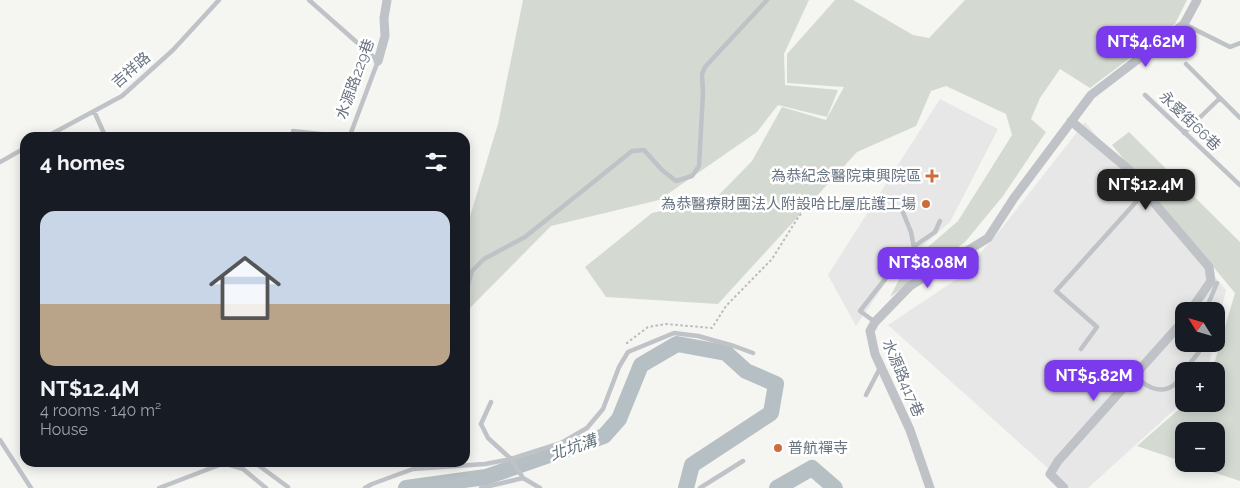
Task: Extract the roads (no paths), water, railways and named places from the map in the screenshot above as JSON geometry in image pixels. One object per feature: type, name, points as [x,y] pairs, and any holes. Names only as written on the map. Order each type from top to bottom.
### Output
[{"type":"street","name":"水源路229巷","points":[[378,61],[385,36],[386,0]]},
{"type":"street","points":[[1184,24],[1197,0]]},
{"type":"street","name":"水源路417巷","points":[[930,488],[910,430],[880,368],[870,331],[875,322],[910,286],[988,238],[1014,198],[1091,95],[1184,24]]},
{"type":"street","points":[[1070,121],[1140,179],[1145,192],[1209,267],[1211,281],[1197,302]]},
{"type":"street","points":[[1064,488],[1050,474],[1058,461],[1175,330]]},
{"type":"lane","name":"吉祥路","points":[[55,132],[122,96],[172,50],[219,0]]},
{"type":"lane","points":[[309,0],[378,61]]},
{"type":"lane","points":[[470,278],[472,271],[484,259],[525,237],[632,151],[644,150],[662,170],[676,181],[692,176],[698,166],[703,93],[702,74],[705,67],[767,0]]},
{"type":"lane","points":[[1184,24],[1230,47],[1240,43]]},
{"type":"lane","name":"水源路229巷","points":[[351,132],[378,61]]},
{"type":"lane","points":[[1186,64],[1240,118]]},
{"type":"lane","name":"永愛街66巷","points":[[1145,95],[1240,185]]},
{"type":"lane","points":[[1184,133],[1220,98]]},
{"type":"lane","points":[[94,110],[103,132]]},
{"type":"lane","points":[[293,131],[302,132]]},
{"type":"lane","points":[[0,162],[20,151]]},
{"type":"lane","points":[[1081,349],[1097,327],[1056,291],[1145,192]]},
{"type":"lane","points":[[902,210],[911,232],[914,248]]},
{"type":"lane","points":[[875,322],[860,311],[888,274],[914,248],[935,232],[940,221]]},
{"type":"lane","points":[[1210,302],[1217,283]]},
{"type":"lane","points":[[1199,299],[1202,302]]},
{"type":"lane","points":[[470,465],[511,459],[561,443],[587,428],[603,409],[628,352],[639,346],[674,333],[698,336],[753,353]]},
{"type":"lane","points":[[866,394],[880,368]]},
{"type":"lane","points":[[1134,376],[1154,390],[1175,384]]},
{"type":"lane","points":[[491,402],[481,424],[488,438],[511,459],[523,478],[540,488]]},
{"type":"lane","points":[[0,440],[31,488]]},
{"type":"lane","points":[[700,488],[743,461]]},
{"type":"lane","points":[[160,488],[216,467]]},
{"type":"lane","points":[[237,467],[266,488]]},
{"type":"lane","points":[[261,467],[288,487]]},
{"type":"lane","points":[[365,488],[413,469],[442,467]]},
{"type":"lane","points":[[481,488],[523,478]]},
{"type":"waterway","name":"北坑溝","points":[[406,488],[486,477],[604,436],[619,419],[641,365],[677,344],[726,353],[746,371],[776,384],[771,413],[692,465],[686,488]]},
{"type":"waterway","name":"北坑溝","points":[[777,488],[812,468],[835,488]]},
{"type":"place","name":"為恭紀念醫院東興院區","points":[[932,176]]},
{"type":"place","name":"為恭醫療財團法人附設哈比屋庇護工場","points":[[926,204]]},
{"type":"place","name":"普航禪寺","points":[[778,448]]}]
